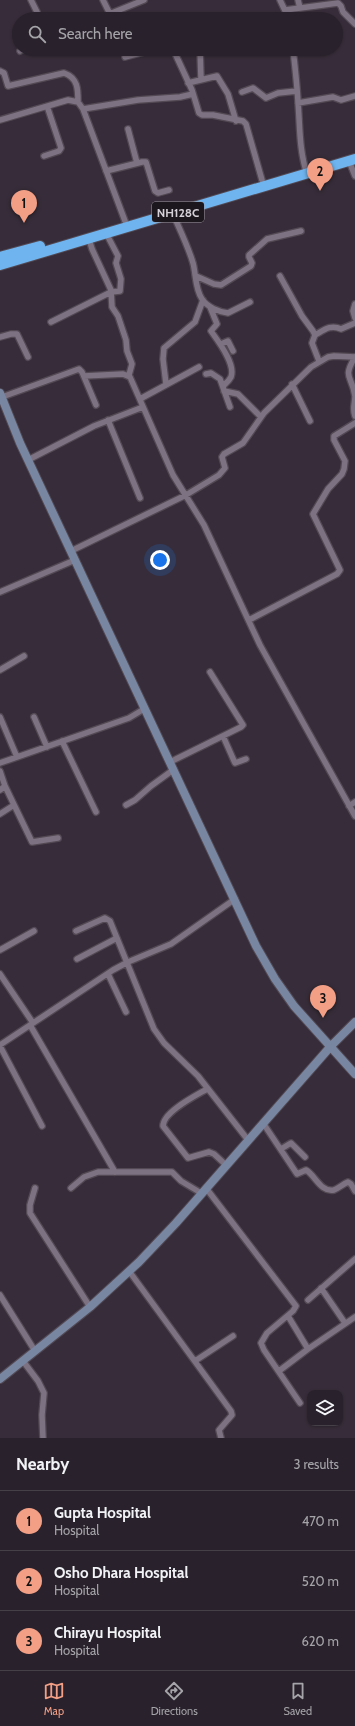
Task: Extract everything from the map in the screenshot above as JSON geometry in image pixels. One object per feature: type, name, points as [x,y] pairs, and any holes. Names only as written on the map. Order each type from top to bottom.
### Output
[{"type":"highway","name":"NH128C","points":[[0,265],[173,214],[306,171],[353,158]]},
{"type":"highway","name":"NH128C","points":[[0,257],[262,180],[306,171]]},
{"type":"street","points":[[31,0],[37,12]]},
{"type":"street","points":[[103,0],[109,12]]},
{"type":"street","points":[[115,12],[144,0]]},
{"type":"street","points":[[280,0],[285,10],[338,3],[343,12],[355,24]]},
{"type":"street","points":[[298,0],[300,8]]},
{"type":"street","points":[[125,58],[132,56]]},
{"type":"street","points":[[176,56],[193,94],[198,111],[201,114],[245,123],[262,180]]},
{"type":"street","points":[[200,56],[201,79]]},
{"type":"street","points":[[294,56],[299,133],[306,171]]},
{"type":"street","points":[[0,71],[4,73],[8,86],[64,73],[74,80],[78,88],[78,102],[83,109],[125,221]]},
{"type":"street","points":[[188,83],[213,76],[220,78],[228,94],[236,120]]},
{"type":"street","points":[[242,92],[253,88],[266,98],[278,93],[297,91]]},
{"type":"street","points":[[83,109],[138,100],[180,97],[193,94]]},
{"type":"street","points":[[298,103],[333,97],[342,100],[355,96]]},
{"type":"street","points":[[0,120],[68,100],[78,102]]},
{"type":"street","points":[[44,156],[59,151],[61,148],[47,106]]},
{"type":"street","points":[[128,129],[137,163]]},
{"type":"street","points":[[353,158],[355,176]]},
{"type":"street","points":[[106,171],[145,162],[147,163],[155,191],[158,193],[169,190]]},
{"type":"street","points":[[173,214],[189,251],[196,276],[198,291],[202,300],[210,307],[228,313],[250,302]]},
{"type":"street","points":[[196,276],[217,285],[225,284],[251,266],[252,263],[249,256],[262,242],[270,238],[300,231]]},
{"type":"street","points":[[51,322],[111,292],[120,291],[122,280],[116,263],[118,256],[106,233]]},
{"type":"street","points":[[89,239],[111,292],[112,307],[118,316],[126,340],[127,351],[132,364],[129,375],[162,453],[210,537],[281,684],[355,816]]},
{"type":"street","points":[[280,276],[302,316],[312,328],[315,335]]},
{"type":"street","points":[[166,384],[163,359],[164,348],[195,322],[202,300]]},
{"type":"street","points":[[355,304],[353,311],[355,318]]},
{"type":"street","points":[[210,307],[217,324],[211,331],[221,344],[232,371],[224,389]]},
{"type":"street","points":[[319,361],[312,343],[315,335],[329,327],[335,326],[341,329],[355,323]]},
{"type":"street","points":[[0,337],[17,334],[28,357]]},
{"type":"street","points":[[221,344],[228,341],[233,351]]},
{"type":"street","points":[[71,551],[186,495],[223,472],[225,468],[223,455],[243,443],[261,417],[292,384],[319,361],[334,356],[355,357],[347,374],[355,397],[353,410],[355,416]]},
{"type":"street","points":[[140,399],[199,368]]},
{"type":"street","points":[[96,405],[84,376],[79,369],[75,369],[1,395],[28,460],[256,946],[275,979],[294,1006],[355,1074]]},
{"type":"street","points":[[206,374],[211,373],[217,376],[224,389],[230,407]]},
{"type":"street","points":[[84,376],[129,375]]},
{"type":"street","points":[[292,384],[310,421]]},
{"type":"street","points":[[224,389],[238,394],[261,417]]},
{"type":"street","points":[[28,460],[73,436],[108,420],[143,407]]},
{"type":"street","points":[[108,420],[140,498]]},
{"type":"street","points":[[249,620],[337,574],[340,570],[313,514],[328,488],[344,469],[345,461],[334,440],[334,436],[355,423]]},
{"type":"street","points":[[0,592],[75,560]]},
{"type":"street","points":[[0,670],[24,656]]},
{"type":"street","points":[[126,805],[135,800],[171,766],[243,725],[210,672]]},
{"type":"street","points":[[0,763],[134,716],[144,709]]},
{"type":"street","points":[[0,717],[18,757]]},
{"type":"street","points":[[34,717],[47,747]]},
{"type":"street","points":[[223,736],[235,763],[246,759]]},
{"type":"street","points":[[62,741],[96,812]]},
{"type":"street","points":[[0,771],[5,786],[32,842],[58,838]]},
{"type":"street","points":[[0,790],[5,786]]},
{"type":"street","points":[[349,806],[355,802]]},
{"type":"street","points":[[0,814],[14,805]]},
{"type":"street","points":[[42,1126],[0,1045],[128,962],[171,944],[235,900]]},
{"type":"street","points":[[76,931],[107,918],[110,921],[128,962],[154,1029],[164,1043],[192,1069],[248,1140]]},
{"type":"street","points":[[0,950],[34,931]]},
{"type":"street","points":[[77,959],[117,938]]},
{"type":"street","points":[[0,974],[32,1024],[116,1172]]},
{"type":"street","points":[[108,974],[126,1012]]},
{"type":"street","points":[[0,1379],[90,1307],[129,1271],[176,1223],[331,1046],[355,1022]]},
{"type":"street","points":[[207,1089],[169,1113],[164,1120],[163,1126],[188,1158],[209,1152],[214,1154],[226,1165]]},
{"type":"street","points":[[263,1123],[297,1174],[306,1170],[322,1186],[332,1190],[348,1182],[355,1191]]},
{"type":"street","points":[[281,1148],[291,1143],[305,1157]]},
{"type":"street","points":[[70,1188],[80,1179],[92,1174],[104,1172],[172,1172],[180,1181],[203,1191],[295,1304],[296,1309],[267,1333],[261,1340],[261,1346],[300,1403]]},
{"type":"street","points":[[35,1188],[30,1205],[30,1213],[90,1307]]},
{"type":"street","points":[[308,1300],[355,1259]]},
{"type":"street","points":[[129,1271],[232,1413],[219,1430],[221,1438]]},
{"type":"street","points":[[321,1288],[345,1323]]},
{"type":"street","points":[[0,1295],[35,1351]]},
{"type":"street","points":[[288,1316],[308,1349]]},
{"type":"street","points":[[279,1371],[355,1317]]},
{"type":"street","points":[[195,1361],[233,1336]]},
{"type":"street","points":[[24,1361],[38,1381],[44,1393],[42,1415],[43,1438]]},
{"type":"place","name":"Osho Dhara Hospital","points":[[320,191]]},
{"type":"place","name":"Gupta Hospital","points":[[24,223]]},
{"type":"place","name":"Chirayu Hospital","points":[[323,1018]]}]
